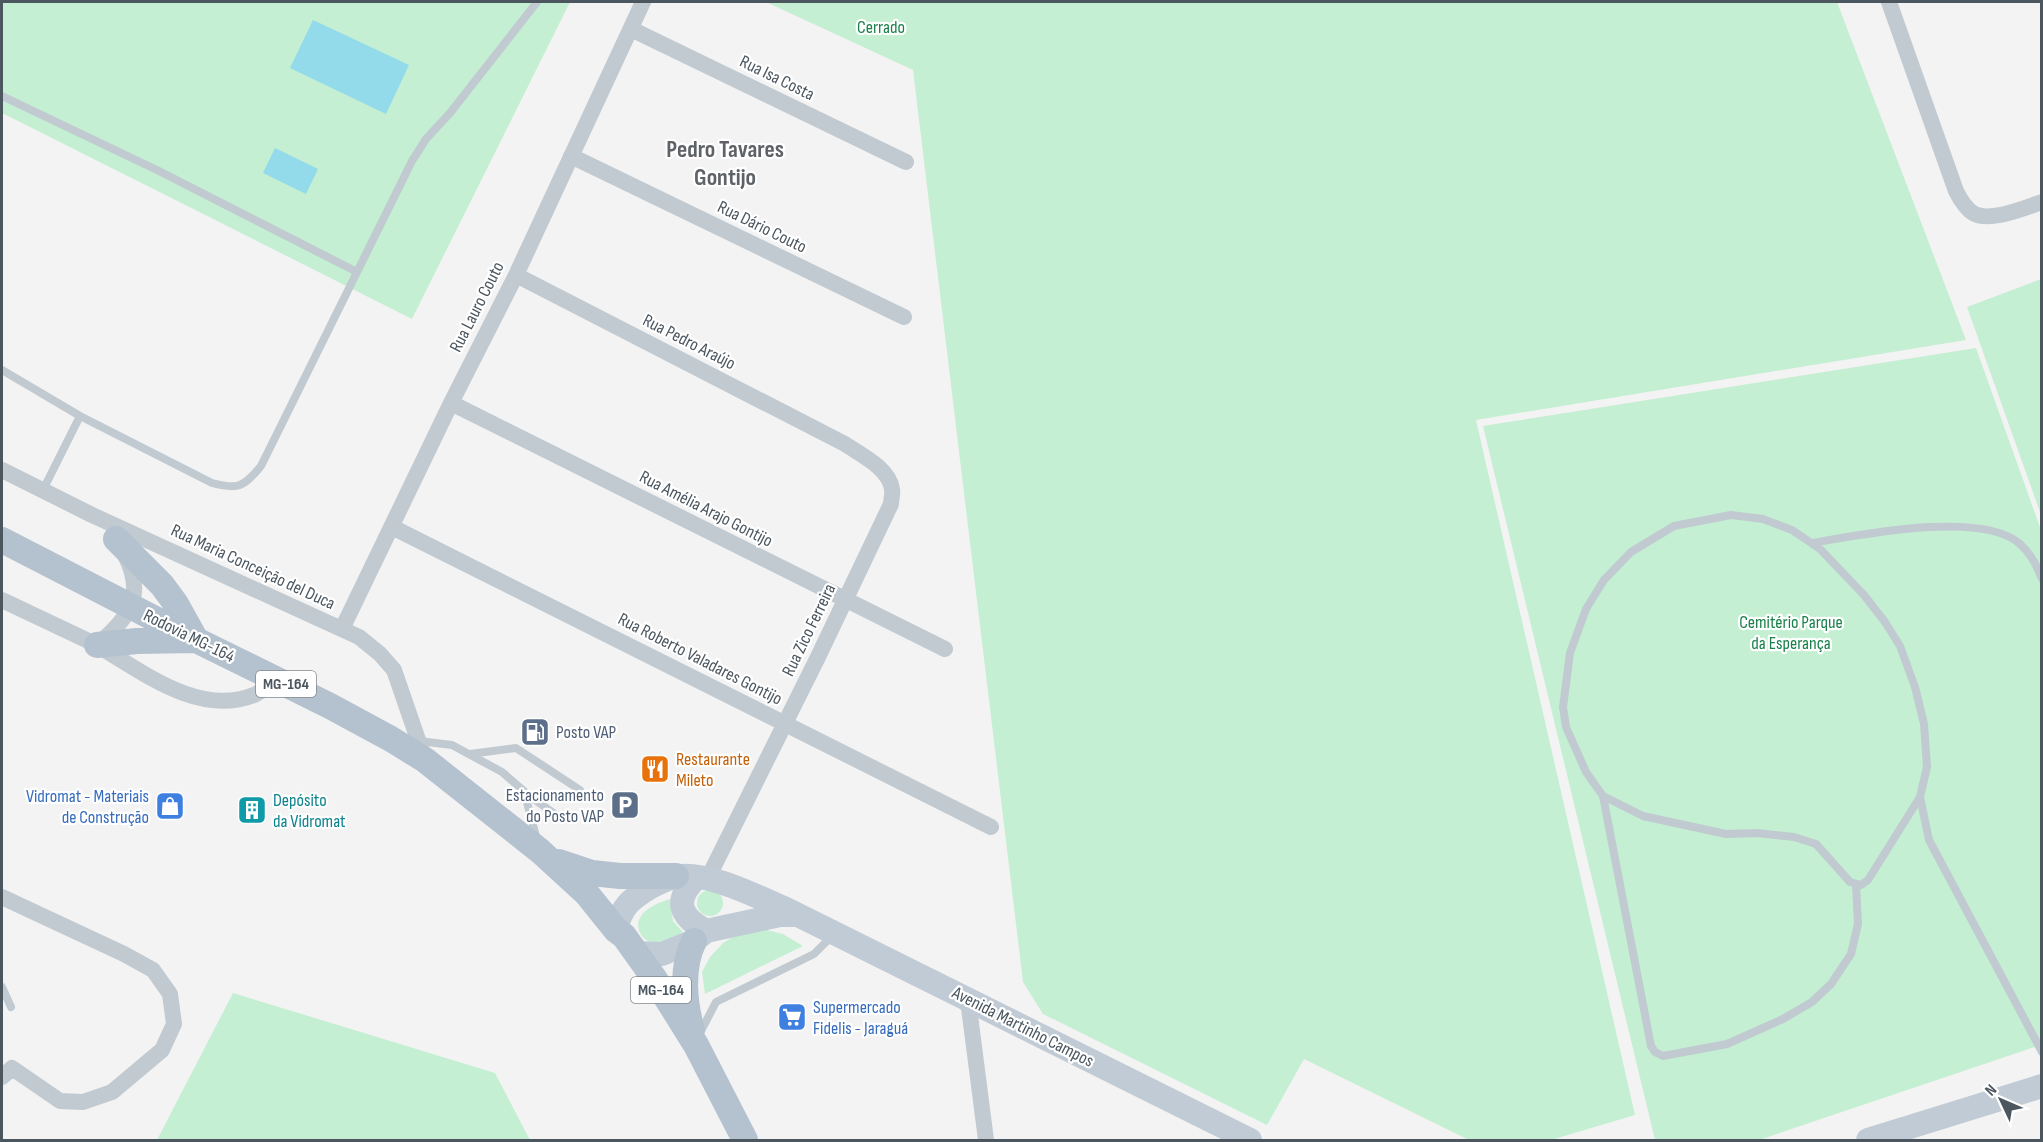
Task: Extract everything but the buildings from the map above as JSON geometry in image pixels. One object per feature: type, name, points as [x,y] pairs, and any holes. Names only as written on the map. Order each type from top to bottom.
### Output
[{"type":"main road","points":[[97,645],[137,641],[196,640],[176,604],[162,585],[116,539]]},
{"type":"main road","name":"Rodovia MG-164","points":[[2,540],[196,640],[422,750],[545,855]]},
{"type":"main road","points":[[545,855],[592,873],[620,876],[694,877]]},
{"type":"main road","name":"MG-164","points":[[545,855],[586,894],[616,930],[624,936],[654,978],[696,1045],[745,1140]]},
{"type":"main road","points":[[616,930],[623,909],[633,898],[660,882],[694,877]]},
{"type":"main road","points":[[694,877],[681,898],[687,916],[700,936]]},
{"type":"main road","name":"Avenida Martinho Campos","points":[[694,877],[750,893],[797,915],[1250,1140]]},
{"type":"main road","points":[[636,953],[662,954],[700,936],[780,915],[797,915]]},
{"type":"main road","points":[[696,1045],[689,1018],[686,981],[690,949],[700,936]]},
{"type":"main road","points":[[1868,1140],[2042,1086]]},
{"type":"street","name":"Rua Lauro Couto","points":[[342,629],[451,403],[516,275],[644,2]]},
{"type":"street","points":[[1889,2],[1956,191],[1963,204],[1974,213],[1986,217],[2034,205]]},
{"type":"street","name":"Rua Isa Costa","points":[[631,29],[906,162]]},
{"type":"street","name":"Rua Dário Couto","points":[[571,156],[904,317]]},
{"type":"street","name":"Rua Pedro Araújo","points":[[516,275],[845,444]]},
{"type":"street","name":"Rua Amélia Arajo Gontijo","points":[[451,403],[945,649]]},
{"type":"street","name":"Rua Zico Ferreira","points":[[694,877],[784,723],[891,504],[892,489],[888,477],[876,465],[845,444]]},
{"type":"street","name":"Rua Maria Conceição del Duca","points":[[2,470],[359,637],[380,654],[394,670],[422,750]]},
{"type":"street","points":[[50,494],[116,539],[135,579],[131,607],[122,621],[97,645]]},
{"type":"street","name":"Rua Roberto Valadares Gontijo","points":[[392,527],[991,826]]},
{"type":"street","points":[[2,600],[97,645],[193,698],[213,701],[242,699],[256,694],[276,679]]},
{"type":"street","points":[[2,897],[153,970],[170,994],[174,1024],[162,1050],[112,1092],[83,1102],[60,1101],[12,1068],[2,1077]]},
{"type":"street","points":[[968,999],[986,1140]]},
{"type":"lane","points":[[2,370],[80,416],[212,483],[229,488],[240,486],[261,466],[412,161],[426,139],[450,113],[537,2]]},
{"type":"lane","points":[[2,96],[159,171],[357,272]]},
{"type":"lane","points":[[50,494],[80,416]]},
{"type":"lane","points":[[1603,796],[1643,816],[1725,834],[1756,833],[1794,837],[1816,844],[1850,882],[1856,885],[1861,885],[1868,880],[1920,797],[1927,767],[1924,724],[1915,687],[1900,646],[1864,595],[1812,543],[1792,530],[1763,519],[1731,515],[1706,518],[1674,526],[1631,552],[1605,580],[1586,609],[1570,653],[1563,706],[1566,727],[1586,772],[1603,796],[1654,1052],[1663,1056],[1727,1044],[1783,1019],[1812,1002],[1831,984],[1851,954],[1858,924],[1856,885]]},
{"type":"lane","points":[[1812,543],[1893,530],[1957,526],[1998,533],[2019,543],[2036,562],[2042,579]]},
{"type":"lane","points":[[422,750],[452,744],[502,772],[563,820]]},
{"type":"lane","points":[[469,754],[516,748],[580,790]]},
{"type":"lane","points":[[524,791],[545,855]]},
{"type":"lane","points":[[1920,797],[1929,840],[2042,1052]]},
{"type":"lane","points":[[696,1045],[703,1025],[716,1002],[814,954],[835,933]]},
{"type":"lane","points":[[2,987],[11,1007]]},
{"type":"green space","points":[[2,2],[570,2],[412,319],[2,113]]},
{"type":"green space","name":"Cerrado","points":[[766,2],[1837,2],[1966,340],[1476,420],[1635,1115],[1551,1140],[1469,1140],[1304,1059],[1267,1125],[1043,1014],[1023,982],[913,70]]},
{"type":"green space","points":[[2042,279],[2041,515],[1967,307]]},
{"type":"green space","name":"Cemitério Parque da Esperança","points":[[1976,348],[2041,530],[2041,1045],[1759,1140],[1655,1140],[1483,426]]},
{"type":"green space","points":[[710,890],[719,894],[723,903],[719,912],[710,916],[701,912],[697,903],[701,894]]},
{"type":"green space","points":[[670,899],[673,921],[683,932],[664,942],[656,943],[643,938],[638,925],[641,916],[650,907]]},
{"type":"green space","points":[[763,929],[783,934],[803,946],[705,994],[702,972],[710,957],[723,943],[741,932]]},
{"type":"green space","points":[[233,993],[495,1073],[530,1140],[157,1140]]},
{"type":"water","points":[[313,20],[409,65],[386,114],[290,68]]},
{"type":"water","points":[[275,148],[318,169],[306,194],[263,173]]},
{"type":"place","name":"Posto VAP","points":[[535,732]]},
{"type":"place","name":"Restaurante Mileto","points":[[655,769]]},
{"type":"place","name":"Estacionamento do Posto VAP","points":[[625,805]]},
{"type":"place","name":"Vidromat - Materiais de Construção","points":[[170,806]]},
{"type":"place","name":"Depósito da Vidromat","points":[[252,810]]},
{"type":"place","name":"Supermercado Fidelis - Jaraguá","points":[[792,1017]]},
{"type":"district","name":"Pedro Tavares Gontijo","points":[[725,163]]}]
